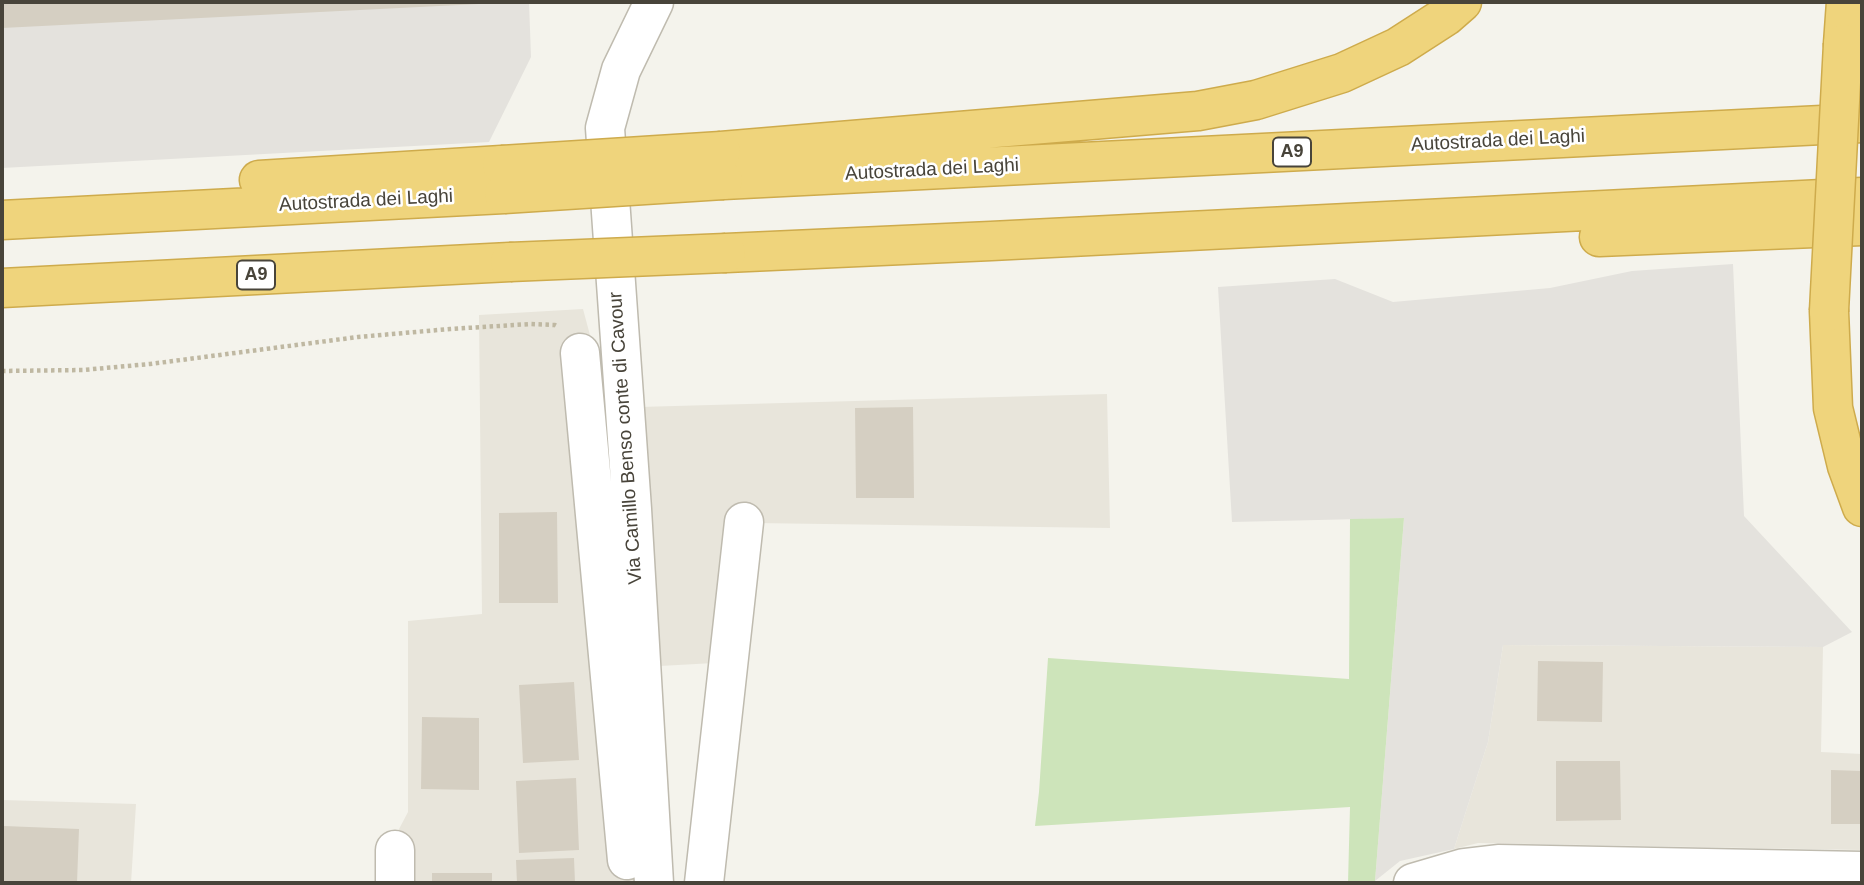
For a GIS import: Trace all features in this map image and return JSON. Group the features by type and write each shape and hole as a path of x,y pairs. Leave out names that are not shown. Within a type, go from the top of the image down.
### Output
{"highway":[{"path":"722,166 1198,111 1256,100 1342,73 1398,47 1446,16 1462,2"},
{"path":"1846,2 1829,311 1833,408 1847,466 1862,507"},
{"name":"Autostrada dei Laghi","path":"2,220 503,179 722,166 1862,123"},
{"path":"2,197 503,179"},
{"name":"A9","path":"2,288 510,262 991,242 1862,197"},
{"path":"991,242 1390,246 1862,226"}],"street":[{"name":"Via Camillo Benso conte di Cavour","path":"654,2 621,69 605,128 654,883"},
{"path":"580,353 630,883"},
{"path":"704,883 744,522"},
{"path":"1413,883 1464,868 1498,864 1862,871"}],"path":[{"path":"2,371 123,367 358,337 531,324 555,325 571,333 580,353"}],"shaded area":[{"path":"2,2 529,2 531,57 489,142 2,168"},
{"path":"1733,264 1744,516 1852,632 1823,647 1503,645 1488,742 1454,849 1400,861 1375,881 1404,518 1232,522 1218,287 1335,279 1393,302 1550,288 1632,271"},
{"path":"583,309 591,339 639,883 379,883 379,867 408,812 408,621 482,614 479,315"},
{"path":"1107,394 1110,528 754,523 732,662 660,666 639,407"},
{"path":"1503,645 1823,647 1821,752 1862,754 1862,850 1478,843 1454,849 1488,742"},
{"path":"2,800 136,804 131,883 2,883"}],"green space":[{"path":"1404,518 1375,881 1348,883 1350,807 1035,826 1048,658 1349,679 1350,519"}],"building":[{"path":"2,2 479,2 479,4 2,28"},
{"path":"913,407 914,498 856,498 855,408"},
{"path":"557,512 558,603 499,603 499,513"},
{"path":"1538,661 1603,662 1602,722 1537,721"},
{"path":"574,682 579,760 523,763 519,685"},
{"path":"422,717 479,718 479,790 421,789"},
{"path":"1556,761 1620,761 1621,820 1556,821"},
{"path":"1831,770 1862,771 1862,824 1831,824"},
{"path":"576,778 579,850 519,853 516,781"},
{"path":"4,826 79,829 77,883 2,883"},
{"path":"574,858 575,883 517,883 516,860"},
{"path":"432,873 492,873 492,883 432,883"}]}
